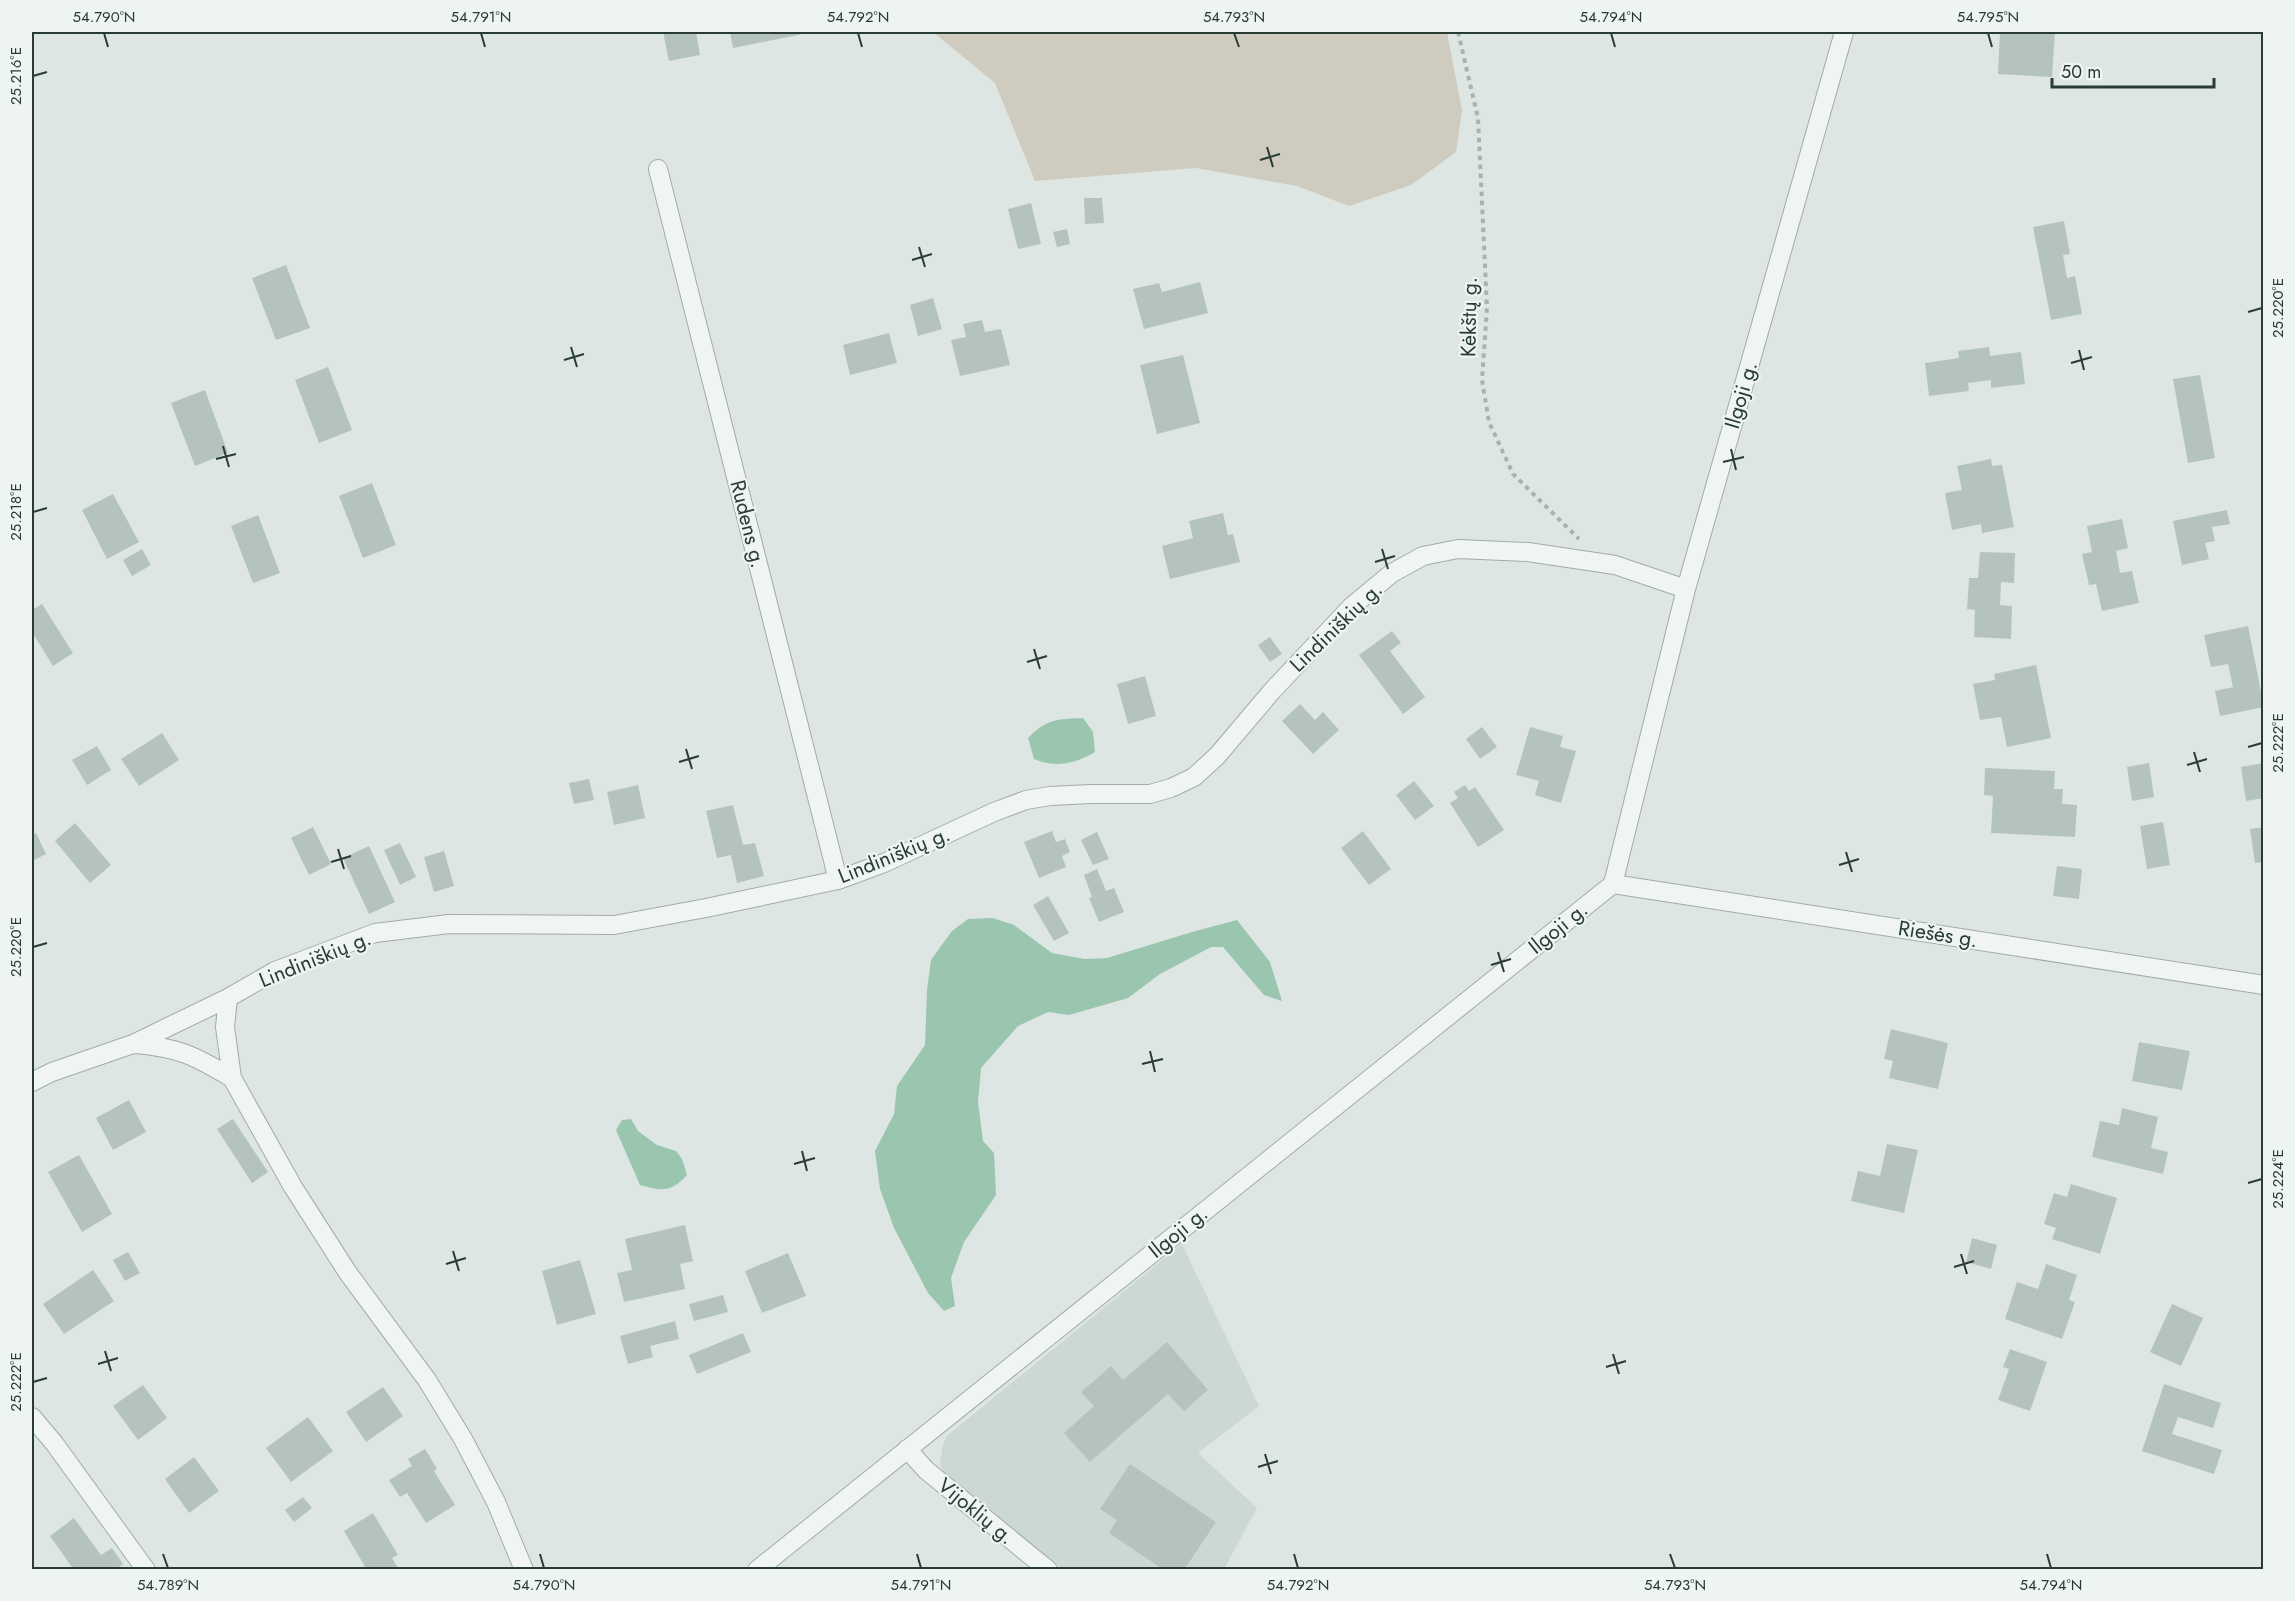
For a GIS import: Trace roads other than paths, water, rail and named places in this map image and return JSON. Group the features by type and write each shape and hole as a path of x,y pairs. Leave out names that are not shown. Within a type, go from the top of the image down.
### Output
{"street":[{"name":"Ilgoji g.","path":"757,1569 1613,884 1686,589 1844,32"},
{"name":"Rudens g.","path":"658,169 838,880"},
{"name":"Lindiniškių g.","path":"32,1082 52,1072 133,1044 228,998 275,971 375,933 449,924 614,925 838,880 884,863 994,812 1026,800 1081,794 1150,794 1171,789 1194,777 1217,756 1272,691 1351,607 1392,573 1424,556 1458,549 1528,552 1615,565 1686,589"},
{"name":"Riešės g.","path":"1613,884 2264,984"},
{"path":"228,998 225,1027 232,1078 293,1187 341,1264 427,1380 463,1439 496,1502 524,1569"},
{"path":"133,1044 167,1047 194,1055 232,1078"},
{"path":"32,1417 54,1443 146,1569"},
{"name":"Vijoklių g.","path":"907,1449 926,1470 1048,1569"}]}
